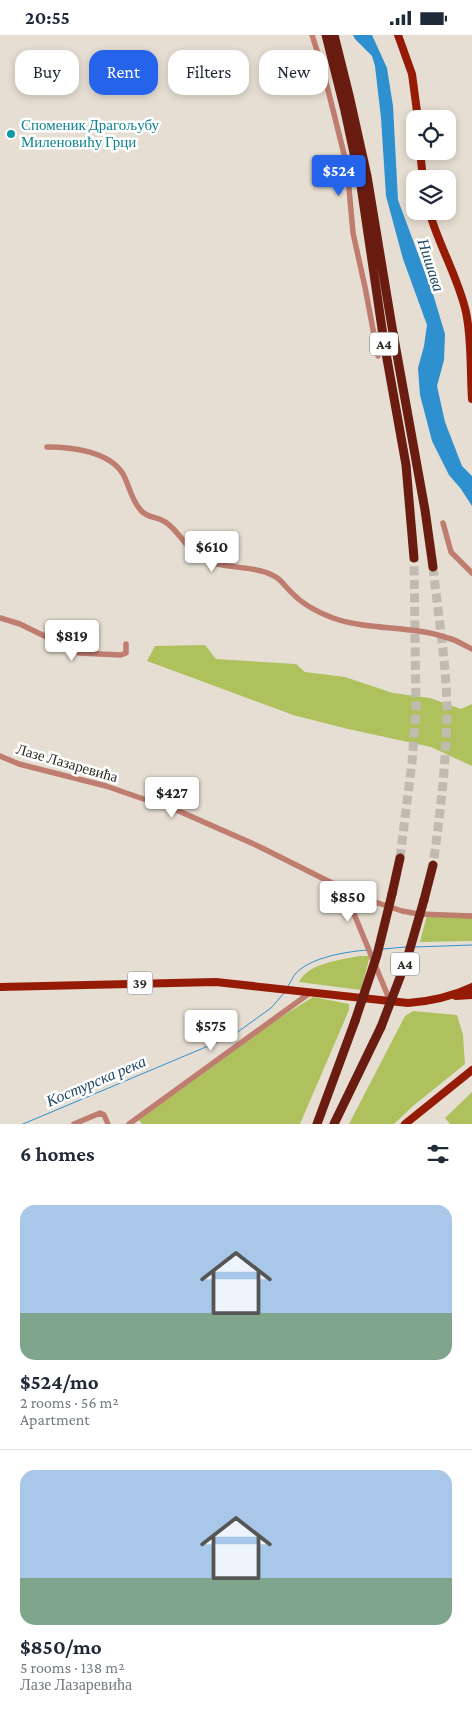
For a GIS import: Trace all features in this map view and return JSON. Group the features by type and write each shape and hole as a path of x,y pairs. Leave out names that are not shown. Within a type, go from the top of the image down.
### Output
{"highway":[{"name":"A4","path":"326,35 361,186 384,342 406,465 414,558"},
{"name":"A4","path":"334,35 350,95 368,185 425,510 433,567"},
{"name":"A4","path":"317,1124 377,955 400,858"},
{"name":"A4","path":"334,1124 381,1027 407,959 433,865"}],"main road":[{"path":"398,35 412,74 417,110"},
{"path":"432,220 468,318 471,341 472,399"},
{"name":"39","path":"0,987 204,981 231,982 416,1003 449,997 472,987"},
{"path":"449,997 472,995"},
{"path":"405,1124 472,1070"}],"street":[{"path":"312,35 322,66 346,166 353,233 378,356"},
{"path":"47,447 80,449 96,454 114,465 123,474 141,511 167,522 192,551 205,560 216,564 250,568 274,575 282,581 290,592 312,609 347,623 429,633 449,638 472,649"},
{"path":"444,523 450,552 472,573"},
{"path":"0,618 20,624 79,653 121,655 126,653 126,644"},
{"name":"Лазе Лазаревића","path":"0,756 19,764 106,786 182,811 282,858 340,887 345,892 402,911 419,914 472,916"},
{"path":"345,892 372,953 390,1001"},
{"path":"129,1124 307,995 308,991"},
{"path":"74,1124 100,1113 104,1115 108,1124"}],"green space":[{"path":"205,645 216,659 296,664 305,672 345,677 393,693 430,698 461,709 472,704 472,766 431,747 293,715 147,661 155,646"},
{"path":"427,915 472,918 472,941 420,942"},
{"path":"359,956 370,956 361,990 299,982 303,976 317,966"},
{"path":"313,997 349,1004 349,1010 300,1124 142,1124 139,1120 278,1019"},
{"path":"413,1011 457,1015 463,1035 465,1064 394,1124 349,1124 405,1016"},
{"path":"472,1092 472,1124 450,1124 445,1118"}],"water":[{"path":"353,35 372,35 387,68 393,106 398,200 433,294 445,334 444,360 437,386 445,422 462,466 472,476 472,506 449,475 432,441 420,395 418,368 427,325 403,259 386,196 381,118 375,66 372,56"}],"waterway":[{"name":"Костурска река","path":"415,947 472,945"},
{"name":"Костурска река","path":"383,949 406,947"},
{"name":"Костурска река","path":"288,986 296,973 311,963 339,954 367,950"},
{"name":"Костурска река","path":"23,1124 232,1036 271,1008 285,992"}],"tunnel":[{"path":"400,858 412,762 416,710 414,558"},
{"path":"433,567 447,696 442,790 433,865"}],"place":[{"name":"Споменик Драгољубу Миленовићу Грци","path":"11,134"}],"water label":[{"name":"Нишава","path":"431,265"}]}
